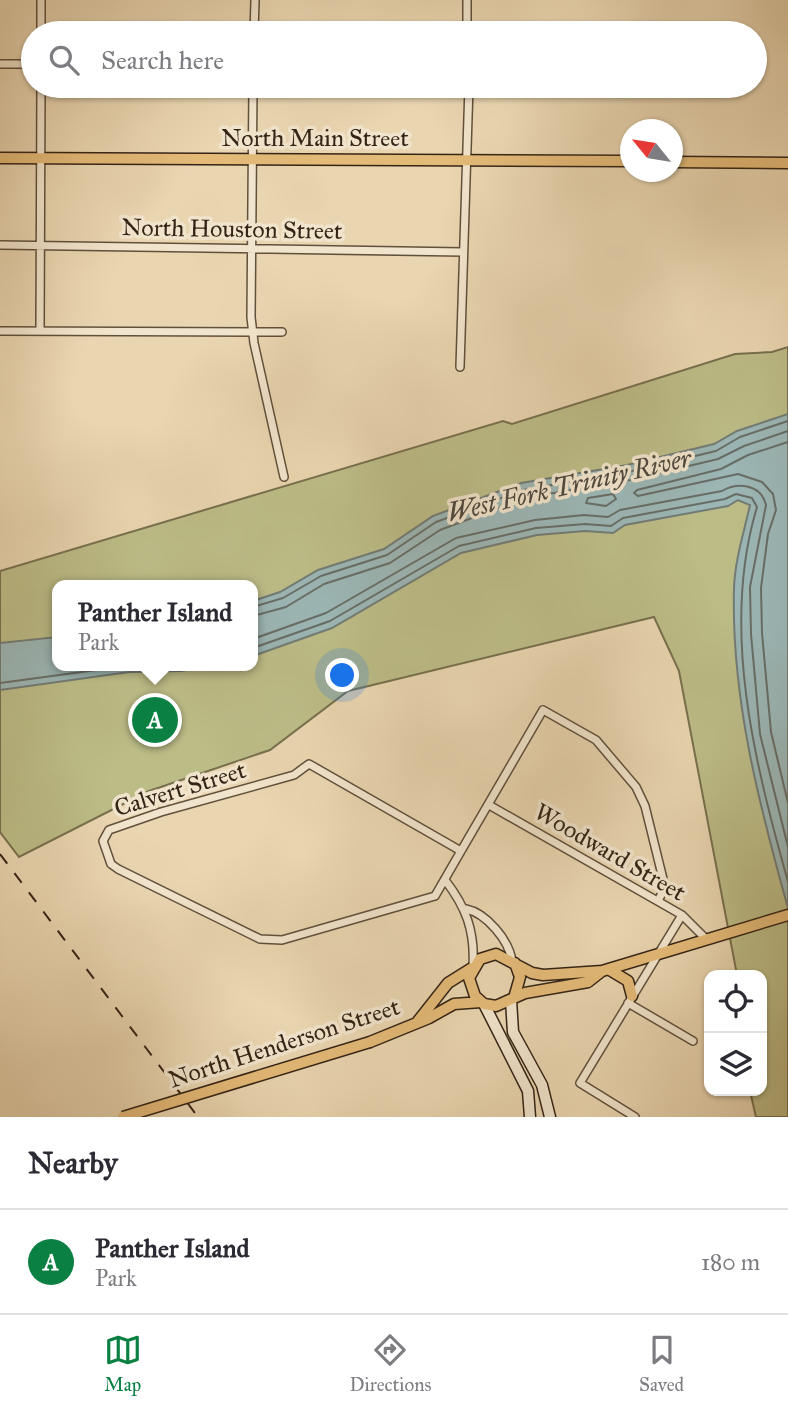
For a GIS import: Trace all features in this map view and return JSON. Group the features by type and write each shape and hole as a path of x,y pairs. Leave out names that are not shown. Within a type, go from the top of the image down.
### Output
{"main road":[{"name":"North Main Street","path":"0,158 620,161"},
{"path":"683,162 788,163"},
{"path":"530,1117 528,1091 470,985 473,967 484,957 496,954 532,973 549,976 605,970 788,915"},
{"path":"514,962 520,986 512,999 513,1032 542,1085 550,1117"},
{"name":"North Henderson Street","path":"418,1021 448,983 473,967"},
{"path":"482,1003 496,1006 512,999 588,982 605,970"},
{"path":"605,970 628,981 630,999"},
{"name":"North Henderson Street","path":"123,1117 370,1042 454,1004 482,1003"}],"street":[{"path":"41,0 41,21"},
{"path":"254,21 255,0"},
{"path":"467,0 467,21"},
{"path":"0,64 21,64"},
{"path":"40,331 41,98"},
{"path":"253,98 253,332 284,477"},
{"path":"460,367 469,98"},
{"name":"North Houston Street","path":"0,245 463,252"},
{"path":"0,331 282,332"},
{"name":"Calvert Street","path":"461,851 309,764 294,775 161,812 109,830 103,837 103,846 114,867 260,939 282,940 432,898 445,880 544,710 596,740 636,787 645,806 665,887 658,901"},
{"name":"Woodward Street","path":"489,805 682,915 706,939"},
{"path":"445,880 466,908 473,938 473,967"},
{"path":"466,908 474,911 499,933 514,962"},
{"path":"635,1117 580,1083 682,915"},
{"path":"630,999 693,1041"}],"green space":[{"path":"788,347 788,1117 756,1117 751,1096 767,1096 767,970 736,970 679,671 654,617 348,691 270,750 149,791 19,857 0,832 0,571 503,421 512,424 735,354 772,352"}],"water":[{"name":"West Fork Trinity River","path":"788,414 788,908 757,790 737,669 734,588 750,505 738,500 728,506 625,525 613,533 585,531 537,535 461,553 332,628 258,654 258,599 280,592 318,570 384,549 433,516 521,483 627,465 714,444 737,431"},
{"path":"52,638 52,671 181,671 129,672 0,690 0,643"}],"railway":[{"path":"0,854 198,1117"}],"place":[{"name":"Panther Island","path":"155,720"}]}
